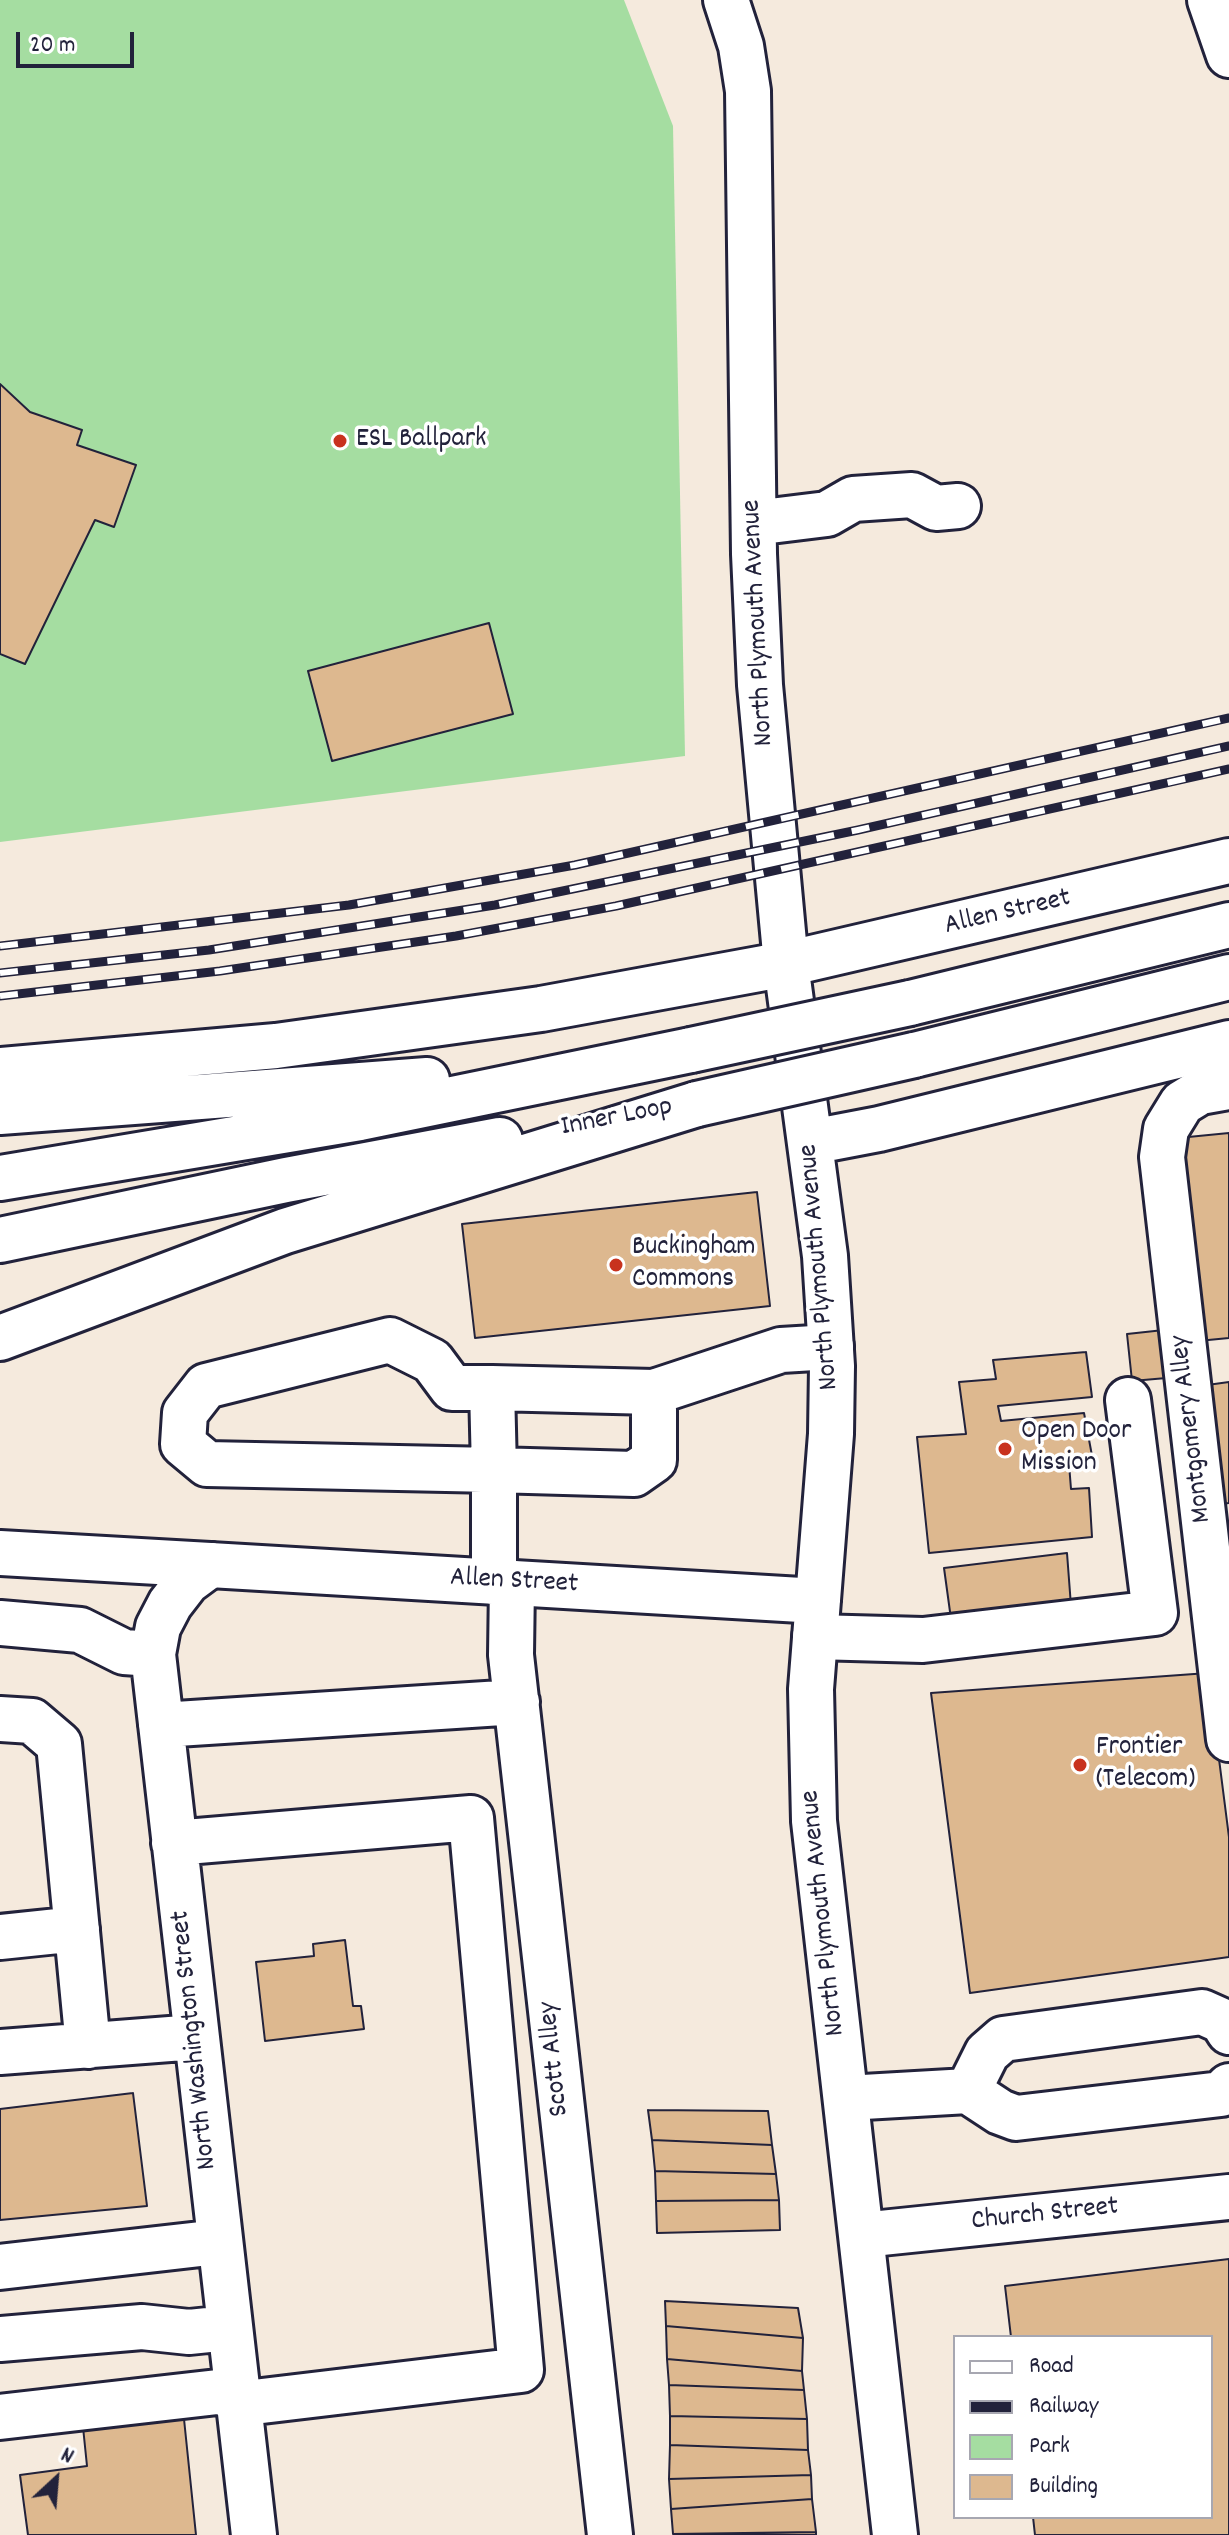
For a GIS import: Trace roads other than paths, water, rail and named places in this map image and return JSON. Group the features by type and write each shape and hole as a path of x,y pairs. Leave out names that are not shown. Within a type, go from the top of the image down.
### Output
{"main road":[{"name":"North Plymouth Avenue","path":"726,0 741,46 748,91 754,523 760,685 786,964 825,1256 831,1347 832,1423 810,1721 814,1821 895,2535"},
{"path":"1210,0 1229,55"},
{"path":"754,523 827,514 853,499 912,495 947,507"},
{"name":"Allen Street","path":"0,1070 276,1046 541,1009 786,964 1229,861"},
{"name":"Inner Loop","path":"0,1178 360,1118 691,1050 910,1003 1229,925"},
{"name":"Inner Loop","path":"0,1240 300,1177 697,1104 914,1055 1229,977"},
{"path":"811,1142 879,1129 1229,1043"},
{"path":"0,1112 444,1078 691,1050"},
{"name":"Montgomery Alley","path":"1229,1087 1190,1096 1169,1120 1162,1157 1219,1558 1229,1739"},
{"path":"0,1338 285,1231 697,1104"},
{"path":"654,1392 654,1460 634,1474 207,1464 183,1444 185,1413 206,1386 390,1340 432,1361 452,1388 654,1392 781,1350 831,1347"},
{"name":"Scott Alley","path":"492,1388 494,1470 503,1583 610,2535"},
{"name":"Allen Street","path":"0,1553 503,1583 816,1619 923,1640 1155,1613 1128,1400"},
{"name":"North Washington Street","path":"210,1565 187,1582 170,1604 158,1627 153,1654 254,2535"},
{"path":"0,1623 80,1630 124,1652 153,1654"},
{"path":"161,1725 517,1702"},
{"path":"0,1719 32,1721 59,1744 88,2046"},
{"path":"0,2417 521,2370 471,1818 174,1843"},
{"path":"0,1937 77,1929"},
{"path":"968,2091 987,2053 1003,2039 1202,2012 1222,2021 1229,2032"},
{"path":"0,2052 196,2037"},
{"path":"846,2098 968,2091 1000,2112 1016,2118 1221,2094 1229,2086"},
{"name":"Church Street","path":"862,2235 1229,2197"},
{"path":"0,2267 218,2242"},
{"path":"0,2339 142,2327 189,2332 228,2328"}],"railway":[{"path":"0,946 349,905 575,865 1229,718"},
{"path":"0,973 209,950 495,905 858,830 1229,746"},
{"path":"0,996 220,971 456,936 616,906 1229,769"}],"place":[{"name":"ESL Ballpark","path":"340,441"},
{"name":"Buckingham Commons","path":"616,1265"},
{"name":"Open Door Mission","path":"1005,1449"},
{"name":"Frontier (Telecom)","path":"1080,1765"}]}
